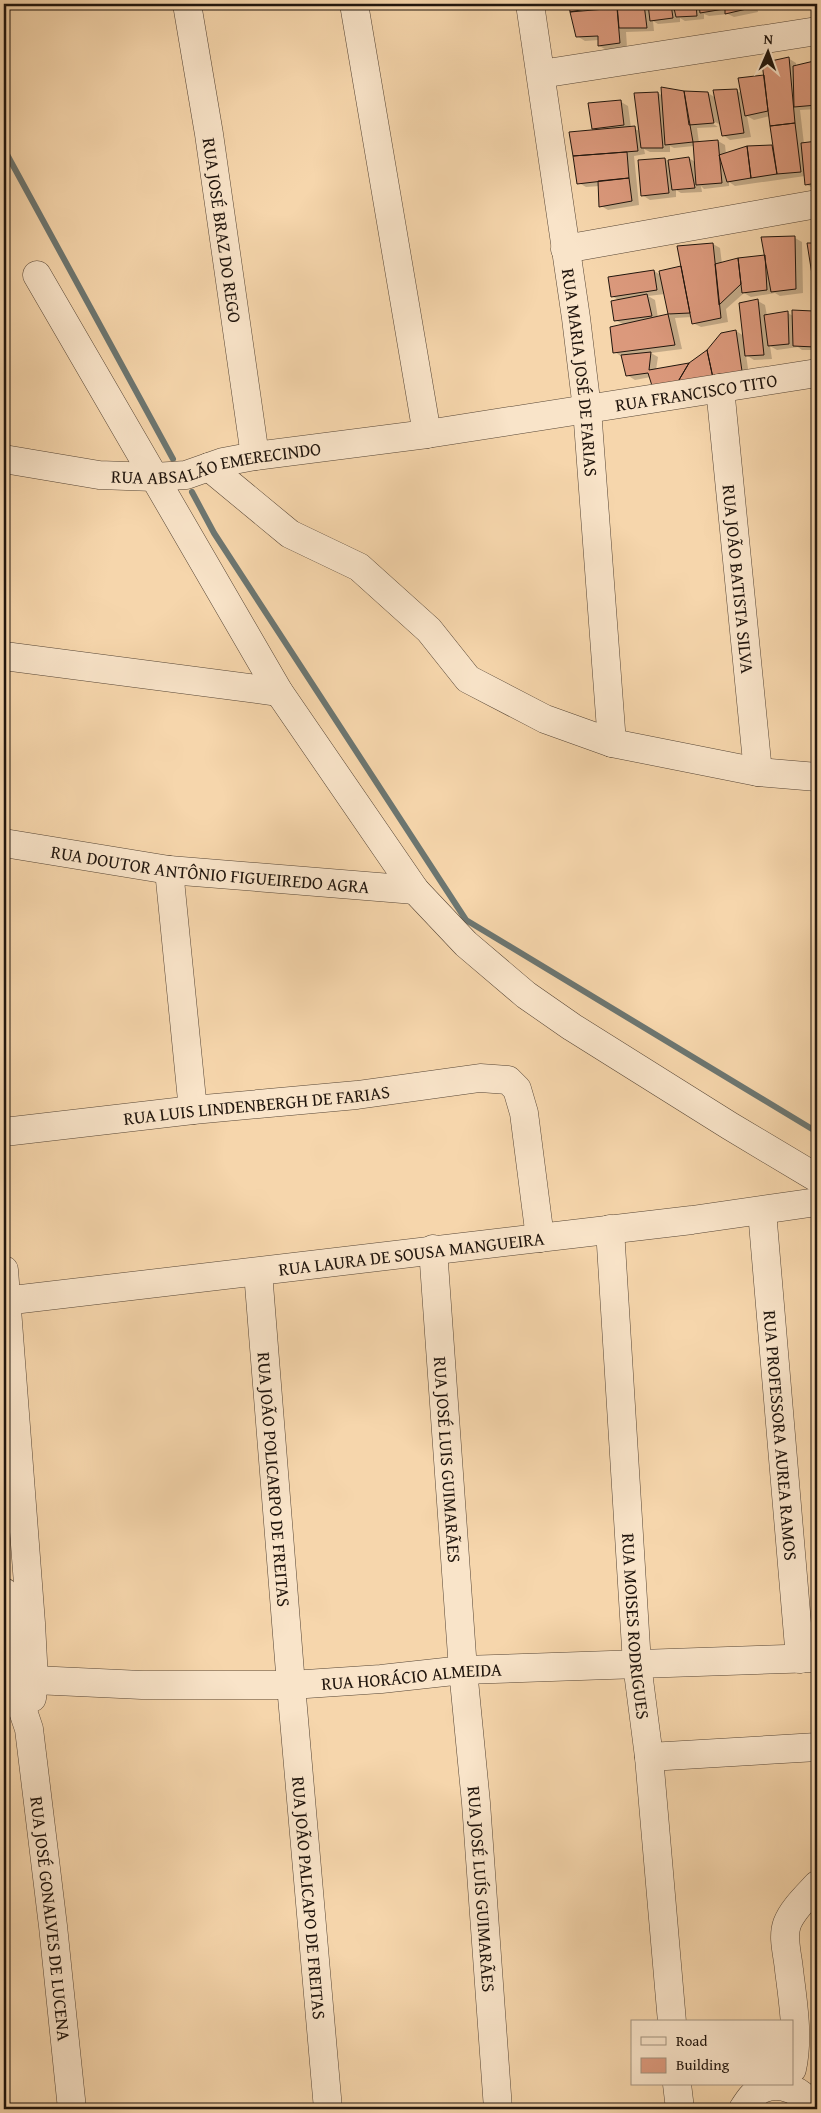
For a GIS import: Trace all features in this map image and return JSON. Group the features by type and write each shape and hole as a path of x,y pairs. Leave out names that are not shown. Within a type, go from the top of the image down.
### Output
{"street":[{"name":"RUA JOSÉ BRAZ DO REGO","path":"187,4 209,134 254,456"},
{"path":"354,4 427,434"},
{"name":"RUA MARIA JOSÉ DE FARIAS","path":"530,4 576,318 587,409 612,743"},
{"path":"541,74 817,31"},
{"path":"565,249 817,204"},
{"path":"36,275 279,692 415,890 466,944 526,995 572,1027 817,1178"},
{"name":"RUA FRANCISCO TITO","path":"427,434 817,373"},
{"name":"RUA JOÃO BATISTA SILVA","path":"720,388 758,772"},
{"name":"RUA ABSALÃO EMERECINDO","path":"4,459 99,475 154,477 186,475 223,462 254,456 427,434"},
{"path":"209,467 290,534 359,566 429,630 468,679 545,719 612,743 758,772 817,777"},
{"path":"4,656 279,692"},
{"name":"RUA DOUTOR ANTÔNIO FIGUEIREDO AGRA","path":"4,843 169,870 415,890"},
{"path":"169,870 193,1110"},
{"name":"RUA LUIS LINDENBERGH DE FARIAS","path":"4,1132 193,1110 357,1095 480,1078 508,1080 517,1089 524,1113 540,1238"},
{"name":"RUA LAURA DE SOUSA MANGUEIRA","path":"5,1300 540,1238 762,1211 817,1202"},
{"name":"RUA PROFESSORA AUREA RAMOS","path":"762,1211 808,1658"},
{"name":"RUA MOISES RODRIGUES","path":"610,1229 636,1664 649,1757 672,2020"},
{"name":"RUA JOSÉ LUIS GUIMARÃES","path":"433,1249 463,1670"},
{"path":"4,1270 17,1681"},
{"name":"RUA JOÃO POLICARPO DE FREITAS","path":"258,1272 291,1685"},
{"path":"4,1592 17,1681"},
{"name":"RUA HORÁCIO ALMEIDA","path":"17,1681 142,1685 291,1685 381,1679 463,1670 720,1663 808,1658"},
{"name":"RUA JOSÉ LUÍS GUIMARÃES","path":"463,1670 476,1803 498,2109"},
{"name":"RUA JOSÉ GONALVES DE LUCENA","path":"17,1681 29,1729 53,1926 72,2109"},
{"name":"RUA JOÃO PALICAPO DE FREITAS","path":"291,1685 328,2109"},
{"path":"649,1757 817,1747"},
{"path":"793,2020 786,1942 787,1924 817,1885"},
{"path":"794,2036 794,2060"},
{"path":"794,2085 811,2109"},
{"path":"678,2086 680,2109"},
{"path":"743,2109 750,2098 761,2090 774,2086"}],"building":[{"path":"569,4 606,4 606,5 570,12"},
{"path":"617,4 644,4 647,28 619,28"},
{"path":"648,4 671,4 673,18 650,21"},
{"path":"673,4 696,4 697,16 676,17"},
{"path":"699,4 724,4 724,9 700,13"},
{"path":"725,4 750,4 751,8 725,14"},
{"path":"617,8 620,43 598,46 598,36 576,37 570,12"},
{"path":"789,57 795,123 770,126 762,63"},
{"path":"814,61 817,105 794,107 793,66"},
{"path":"764,75 768,111 745,116 738,78"},
{"path":"661,87 684,91 693,142 665,145"},
{"path":"737,89 744,133 722,136 713,90"},
{"path":"684,91 708,92 714,123 689,125"},
{"path":"658,92 663,148 641,148 634,93"},
{"path":"621,100 624,125 592,129 588,103"},
{"path":"795,123 801,172 777,174 770,126"},
{"path":"635,126 638,151 573,156 569,132"},
{"path":"718,140 722,183 696,185 693,142"},
{"path":"817,141 817,183 805,185 801,143"},
{"path":"772,145 777,174 751,178 747,146"},
{"path":"747,146 751,178 727,182 719,155"},
{"path":"627,152 629,178 577,184 573,156"},
{"path":"689,157 695,188 672,190 668,160"},
{"path":"665,158 669,193 641,196 638,160"},
{"path":"629,178 632,201 599,207 598,181"},
{"path":"795,236 796,289 771,292 761,237"},
{"path":"713,243 721,318 692,324 677,246"},
{"path":"807,243 817,243 817,286 814,287"},
{"path":"765,255 767,290 742,293 738,258"},
{"path":"738,258 741,284 719,305 715,264"},
{"path":"681,266 690,313 668,314 659,271"},
{"path":"654,270 657,290 611,297 608,277"},
{"path":"647,294 652,316 614,321 611,301"},
{"path":"758,299 764,355 745,356 739,303"},
{"path":"792,310 813,311 815,347 793,346"},
{"path":"788,311 789,344 768,346 764,315"},
{"path":"668,314 675,345 613,353 610,327"},
{"path":"736,330 742,371 713,378 707,350 721,333"},
{"path":"707,350 713,378 676,385 689,363"},
{"path":"651,352 649,370 689,363 676,385 653,389 648,373 626,376 621,355"}],"waterway":[{"path":"4,149 173,459"},
{"path":"192,492 214,533 466,920 817,1132"}]}
